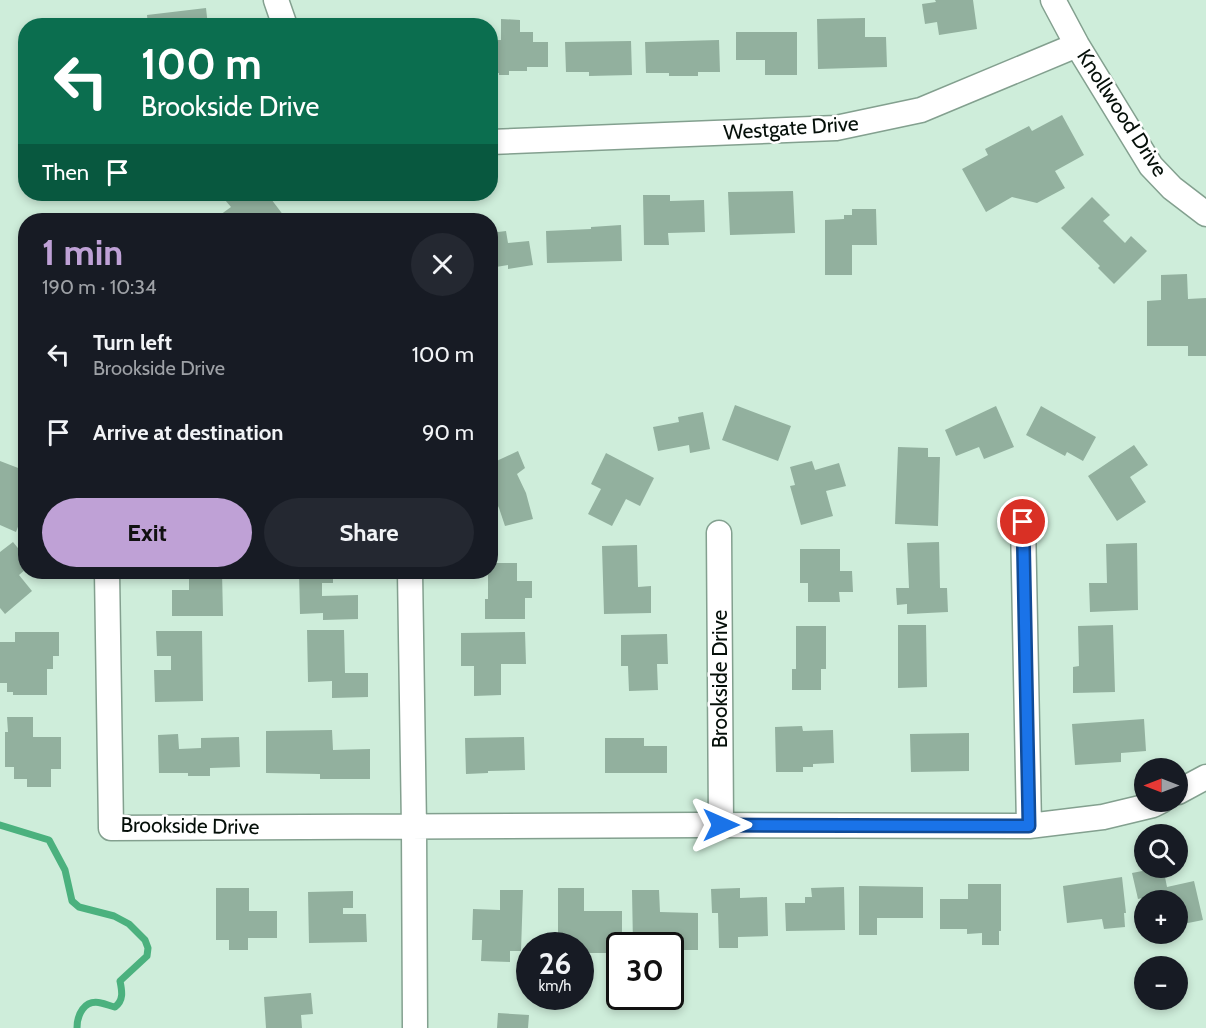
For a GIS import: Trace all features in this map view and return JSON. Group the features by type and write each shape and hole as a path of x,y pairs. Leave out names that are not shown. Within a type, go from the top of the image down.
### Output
{"street":[{"path":"276,0 282,18"},
{"name":"Knollwood Drive","path":"1053,0 1077,45 1151,166 1172,188 1206,214"},
{"name":"Westgate Drive","path":"498,142 847,126 921,110 1077,45"},
{"path":"1023,522 1029,826"},
{"name":"Brookside Drive","path":"719,533 721,825"},
{"name":"Brookside Drive","path":"107,579 111,828 1029,826 1103,817 1134,810"},
{"path":"411,579 415,1028"},
{"path":"1188,787 1206,777"}],"building":[{"path":"935,0 973,0 977,29 939,35 937,22 925,24 922,4 936,2"},
{"path":"206,8 207,18 147,18 147,15"},
{"path":"865,18 865,37 886,37 887,67 818,69 817,19"},
{"path":"501,19 520,20 520,32 533,32 533,42 548,42 548,67 527,67 527,71 509,71 509,75 499,75 498,40 501,40"},
{"path":"736,32 797,32 797,75 765,75 765,60 736,60"},
{"path":"719,40 720,72 698,72 698,76 646,73 645,42"},
{"path":"631,41 632,75 589,76 589,72 566,72 565,42"},
{"path":"1062,115 1084,155 1055,171 1065,188 1037,203 1012,197 986,212 962,169 988,155 985,149 1029,126 1032,131"},
{"path":"793,191 795,233 730,235 728,192"},
{"path":"643,195 670,195 670,201 704,200 705,232 668,233 669,245 644,245"},
{"path":"1092,197 1110,215 1103,221 1125,243 1131,236 1147,251 1114,284 1098,268 1100,266 1061,228"},
{"path":"226,201 273,201 282,213 223,213 231,207"},
{"path":"852,209 876,209 877,245 852,245 852,275 825,275 825,220 844,219 844,215 852,215"},
{"path":"621,225 622,261 547,263 546,231"},
{"path":"506,231 508,243 529,241 533,265 508,269 508,265 498,267 498,232"},
{"path":"1187,274 1188,299 1206,298 1206,356 1188,356 1188,346 1147,346 1147,301 1161,300 1161,275"},
{"path":"735,405 791,426 778,461 722,440"},
{"path":"996,406 1014,447 984,459 979,447 956,456 945,430"},
{"path":"1041,406 1096,437 1083,461 1067,452 1065,456 1026,435"},
{"path":"703,412 710,449 690,453 689,445 658,451 653,427 679,422 678,417"},
{"path":"1134,445 1148,465 1130,477 1146,502 1117,521 1088,476"},
{"path":"898,447 928,448 928,457 940,457 938,526 895,524"},
{"path":"518,451 525,468 517,474 526,493 533,519 505,526 498,506 498,460"},
{"path":"606,453 654,478 640,506 626,499 612,526 588,514 601,489 591,484"},
{"path":"0,461 18,468 18,527 16,532 0,525"},
{"path":"812,461 815,470 839,463 846,486 826,491 833,516 801,525 790,486 795,485 790,467"},
{"path":"13,542 18,548 18,579 22,579 32,591 5,614 0,608 0,552"},
{"path":"939,542 940,588 947,588 948,612 907,614 907,604 897,605 896,588 909,588 907,543"},
{"path":"1137,543 1138,610 1090,612 1089,583 1107,583 1106,544"},
{"path":"637,545 638,587 651,586 651,613 604,614 602,546"},
{"path":"800,549 840,549 840,571 852,571 853,592 839,592 840,602 808,602 808,583 800,583"},
{"path":"498,563 517,563 517,581 532,581 532,598 525,598 525,619 485,619 485,599 488,599 488,579 498,579"},
{"path":"189,579 222,579 223,616 172,616 172,590 189,590"},
{"path":"299,579 333,579 333,583 322,583 322,596 358,595 358,619 323,620 323,613 300,614"},
{"path":"898,625 926,625 927,687 898,688"},
{"path":"1113,625 1115,692 1073,693 1073,667 1079,666 1078,626"},
{"path":"796,626 826,626 826,669 821,669 821,690 792,690 792,669 796,669"},
{"path":"307,630 344,630 345,673 368,673 368,697 332,698 332,681 308,682"},
{"path":"156,631 202,631 203,701 155,702 154,670 171,670 171,656 157,656"},
{"path":"15,632 59,632 59,656 53,656 53,669 47,669 47,695 13,695 13,692 7,692 7,683 0,683 0,642 15,642"},
{"path":"525,632 526,664 501,664 501,695 474,696 474,666 461,666 461,633"},
{"path":"667,634 668,664 657,664 658,690 629,691 628,666 621,666 621,635"},
{"path":"7,717 33,717 33,737 61,737 61,769 51,769 51,787 27,787 27,779 14,779 14,767 5,767"},
{"path":"1144,719 1146,751 1121,753 1121,762 1075,765 1072,724"},
{"path":"802,726 803,731 833,730 834,763 813,764 813,767 803,767 803,772 776,772 775,727"},
{"path":"332,730 333,750 370,749 370,779 320,779 320,774 266,773 266,731"},
{"path":"969,733 969,771 911,772 910,734"},
{"path":"178,734 179,749 201,748 201,738 239,737 240,767 210,768 210,776 159,773 158,735"},
{"path":"524,737 525,770 466,774 465,738"},
{"path":"605,738 644,738 644,746 667,746 667,773 605,773"},
{"path":"1132,873 1134,873 1134,878 1165,878 1167,887 1194,881 1203,920 1188,923 1188,890 1136,890"},
{"path":"1122,877 1126,913 1124,913 1125,927 1104,929 1102,919 1067,923 1063,886"},
{"path":"968,884 1001,884 999,945 982,945 982,933 967,934 967,929 940,929 940,899 968,899"},
{"path":"859,886 923,887 923,918 877,918 877,935 859,935"},
{"path":"844,887 845,930 786,931 785,903 805,903 805,897 812,897 811,888"},
{"path":"216,888 249,888 249,911 277,911 277,938 248,938 248,950 229,950 229,940 216,940"},
{"path":"558,888 584,888 584,911 622,911 622,932 606,932 606,953 594,953 594,932 558,932"},
{"path":"740,888 740,898 767,897 768,936 738,937 738,948 719,948 718,913 712,913 711,889"},
{"path":"500,890 523,890 522,932 516,932 516,951 510,951 510,962 481,961 482,940 472,940 473,909 500,910"},
{"path":"632,890 659,890 660,912 698,913 698,950 684,950 684,932 633,932"},
{"path":"353,891 353,908 343,908 343,914 366,914 367,942 309,943 308,892"},
{"path":"311,993 313,1014 301,1015 302,1028 266,1028 264,997"},
{"path":"498,1013 529,1015 528,1028 497,1028"}],"waterway":[{"path":"0,825 49,840 65,870 72,901 79,907 114,916 129,924 145,940 148,948 147,956 120,981 122,995 118,1004 115,1007 103,1003 90,1003 80,1013 77,1028"}],"route":[{"path":"721,825 1029,826 1023,522"}]}
